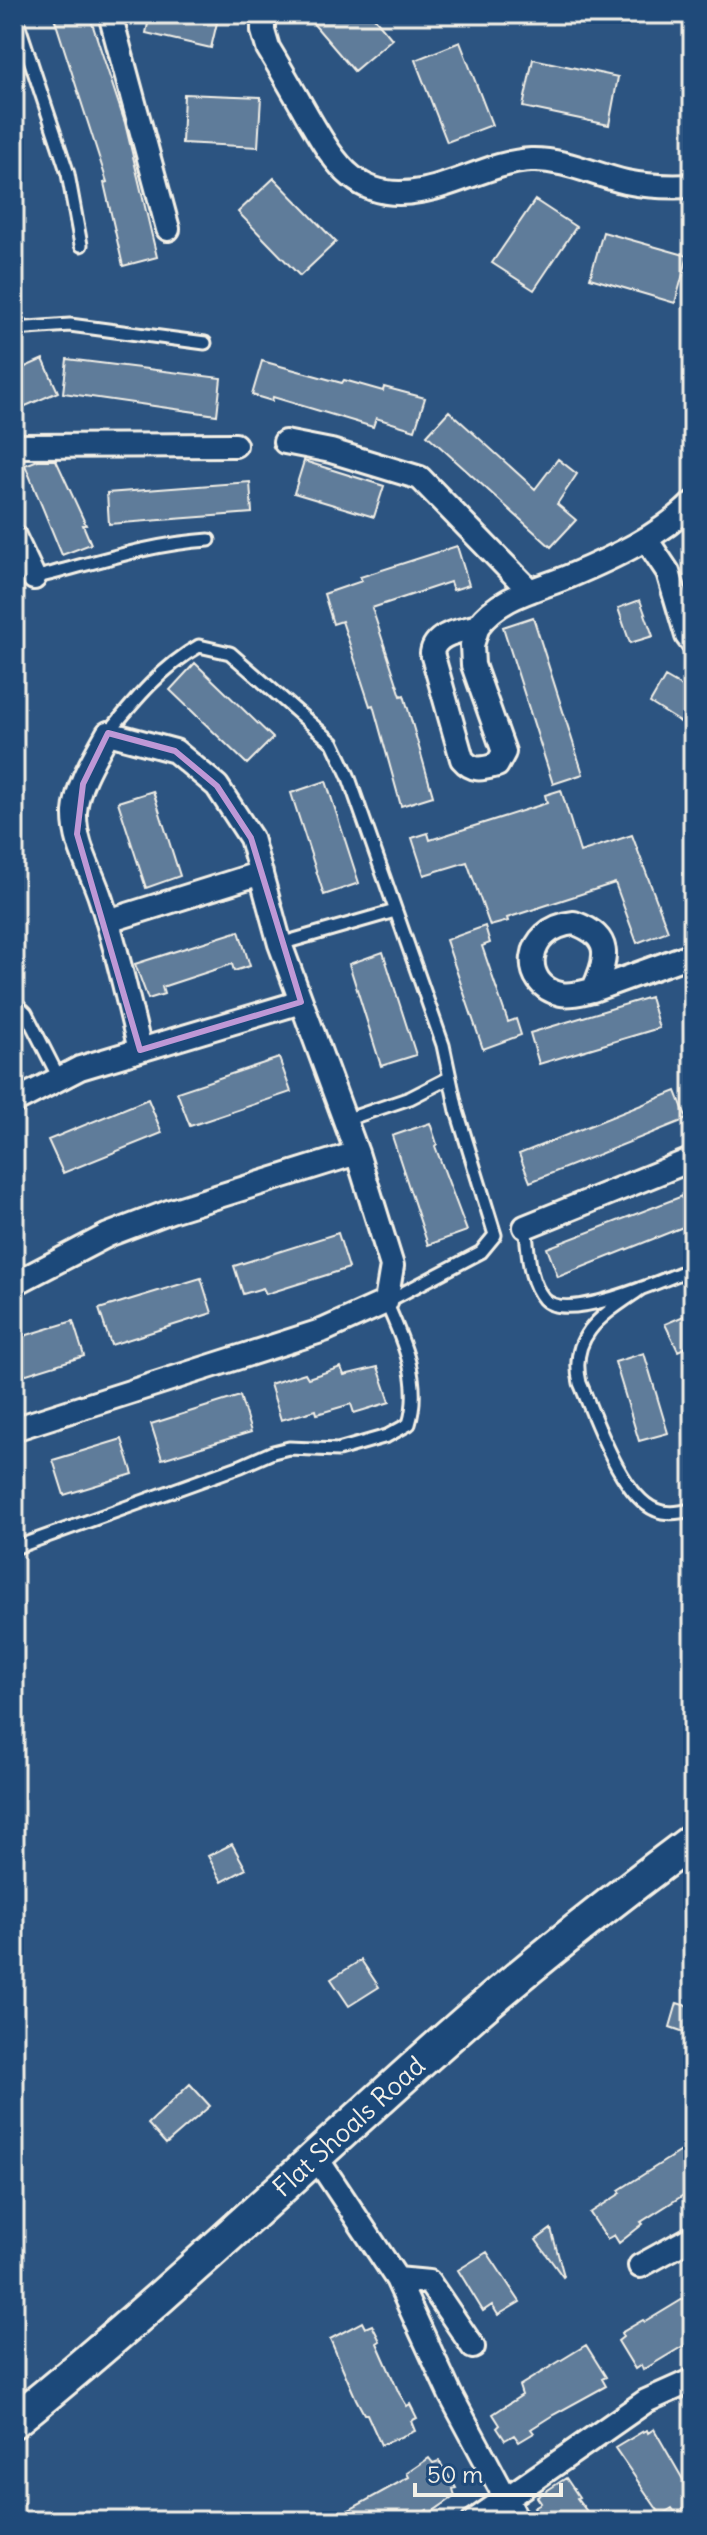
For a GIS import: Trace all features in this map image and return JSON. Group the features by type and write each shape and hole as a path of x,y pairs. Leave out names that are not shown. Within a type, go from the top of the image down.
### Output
{"street":[{"path":"110,14 168,229"},
{"path":"263,14 263,31 268,48 334,162 357,182 391,193 420,191 531,160 561,163 627,182 661,188 693,186"},
{"path":"285,442 331,451 420,478 530,591"},
{"path":"14,446 235,445"},
{"path":"478,626 439,638 432,653 462,759 468,767 478,770 497,765 504,752 473,665 472,645 478,626 488,613 503,601 573,575 646,539 673,523 693,503"},
{"path":"14,536 34,578"},
{"path":"646,539 668,572 687,636 693,644"},
{"path":"14,1429 324,1330 386,1302 392,1266 357,1153 280,944 251,838 217,786 175,751 108,733 89,768 75,811 77,834 85,866 108,921 140,1050"},
{"path":"108,921 261,873"},
{"path":"593,990 693,954"},
{"path":"14,1102 80,1068 301,1002"},
{"path":"14,1284 108,1235 171,1211 357,1153"},
{"path":"525,1227 693,1159"},
{"name":"Flat Shoals Road","path":"14,2421 542,1957 693,1840"},
{"path":"316,2157 397,2279 450,2394 518,2521"},
{"path":"640,2266 693,2237"},
{"path":"397,2279 429,2282 473,2347"},
{"path":"474,2521 646,2401 690,2387"}],"lane":[{"path":"15,14 68,174 81,245"},
{"path":"14,329 70,325 205,343"},
{"path":"34,578 135,550 209,540"},
{"path":"14,1548 273,1452 289,1448 338,1450 387,1436 409,1424 413,1409 406,1347 386,1302 481,1252 495,1235 457,1111 443,1045 348,775 333,743 230,653 199,646 183,655 141,692 108,733"},
{"path":"280,944 395,911"},
{"path":"14,1001 26,1013 59,1078"},
{"path":"345,1120 410,1098 449,1078"},
{"path":"525,1227 528,1260 538,1289 545,1300 553,1305 566,1308 581,1305 642,1288 693,1268"},
{"path":"642,1288 592,1326 577,1352 576,1368 628,1486 647,1506 657,1511 693,1510"}],"highlighted area":[{"path":"108,733 175,751 217,786 251,838 301,1002 140,1050 77,834 83,784"}],"building":[{"path":"53,14 89,14 125,123 157,257 123,266 104,183 107,182"},
{"path":"150,14 219,14 211,48 146,33"},
{"path":"305,14 371,14 392,39 354,71"},
{"path":"460,42 492,125 447,142 415,60"},
{"path":"533,59 618,77 609,125 523,107"},
{"path":"184,94 261,97 258,147 182,143"},
{"path":"274,178 336,242 300,276 238,212"},
{"path":"535,200 576,227 534,290 492,263"},
{"path":"603,232 688,256 675,303 590,278"},
{"path":"43,359 58,392 14,411 14,372"},
{"path":"67,359 221,378 217,415 63,393"},
{"path":"262,361 342,383 344,380 383,391 384,387 425,398 415,430 376,418 373,427 273,397 272,401 252,395"},
{"path":"449,411 535,489 558,459 577,474 557,504 576,520 551,547 427,435"},
{"path":"38,460 56,460 86,525 83,525 91,544 62,555 25,465"},
{"path":"304,461 384,486 374,517 294,493"},
{"path":"250,482 252,513 109,524 107,493"},
{"path":"457,546 469,585 453,590 450,582 372,608 401,696 404,695 433,796 401,806 373,705 370,706 342,621 333,624 324,594 362,581 360,577"},
{"path":"640,600 653,636 630,643 618,608"},
{"path":"533,617 583,774 553,784 503,627"},
{"path":"195,663 273,738 247,764 170,690"},
{"path":"665,677 693,693 693,730 650,703"},
{"path":"326,781 359,883 324,895 291,793"},
{"path":"561,790 580,852 632,835 668,931 637,943 615,883 490,926 467,862 424,875 412,838 428,833 430,840 547,803 545,795"},
{"path":"153,791 180,876 146,888 118,802"},
{"path":"485,926 490,943 482,946 508,1022 516,1019 521,1035 483,1049 446,940"},
{"path":"239,931 250,966 234,971 232,964 162,987 164,994 148,999 135,964"},
{"path":"383,952 416,1055 381,1066 349,964"},
{"path":"650,997 659,1028 539,1064 530,1033"},
{"path":"279,1058 291,1092 190,1126 177,1092"},
{"path":"676,1091 687,1119 530,1182 519,1154"},
{"path":"148,1099 162,1133 63,1173 48,1140"},
{"path":"430,1123 435,1146 467,1231 428,1245 392,1136"},
{"path":"693,1192 693,1223 558,1277 547,1248"},
{"path":"338,1233 349,1268 266,1294 263,1288 243,1294 234,1266"},
{"path":"201,1278 212,1313 111,1345 99,1309"},
{"path":"693,1312 693,1344 678,1351 665,1324"},
{"path":"73,1321 84,1356 14,1378 14,1339"},
{"path":"644,1353 668,1433 639,1441 615,1362"},
{"path":"341,1367 344,1375 378,1367 390,1402 354,1413 351,1404 281,1420 270,1384 305,1373 308,1378"},
{"path":"240,1396 251,1432 162,1459 151,1424"},
{"path":"122,1439 133,1474 64,1495 53,1460"},
{"path":"232,1844 246,1869 222,1882 208,1856"},
{"path":"361,1960 379,1987 349,2006 331,1979"},
{"path":"677,2003 693,2008 693,2035 670,2027"},
{"path":"190,2084 210,2106 166,2144 148,2124"},
{"path":"693,2143 693,2189 641,2222 643,2224 619,2243 614,2235 607,2239 590,2213 621,2193 619,2190"},
{"path":"551,2229 564,2276 563,2277 536,2240"},
{"path":"487,2252 520,2302 498,2315 492,2305 483,2311 458,2270"},
{"path":"693,2293 693,2340 643,2370 641,2365 635,2369 618,2341 623,2337 621,2333"},
{"path":"362,2322 365,2328 372,2325 399,2393 407,2406 410,2404 417,2418 411,2421 415,2431 381,2445 367,2414 364,2414 356,2399 330,2339"},
{"path":"586,2345 606,2377 602,2379 606,2386 531,2429 534,2433 519,2442 514,2435 505,2440 493,2414 522,2395 519,2386"},
{"path":"654,2429 693,2497 693,2513 681,2521 672,2508 661,2515 615,2448 642,2432 647,2430 648,2433"},
{"path":"429,2458 433,2463 439,2461 456,2488 453,2489 455,2496 429,2514 427,2510 411,2521 356,2521 349,2510 409,2477 407,2473"},
{"path":"566,2478 594,2521 543,2521 534,2507 541,2503 537,2497"}]}
